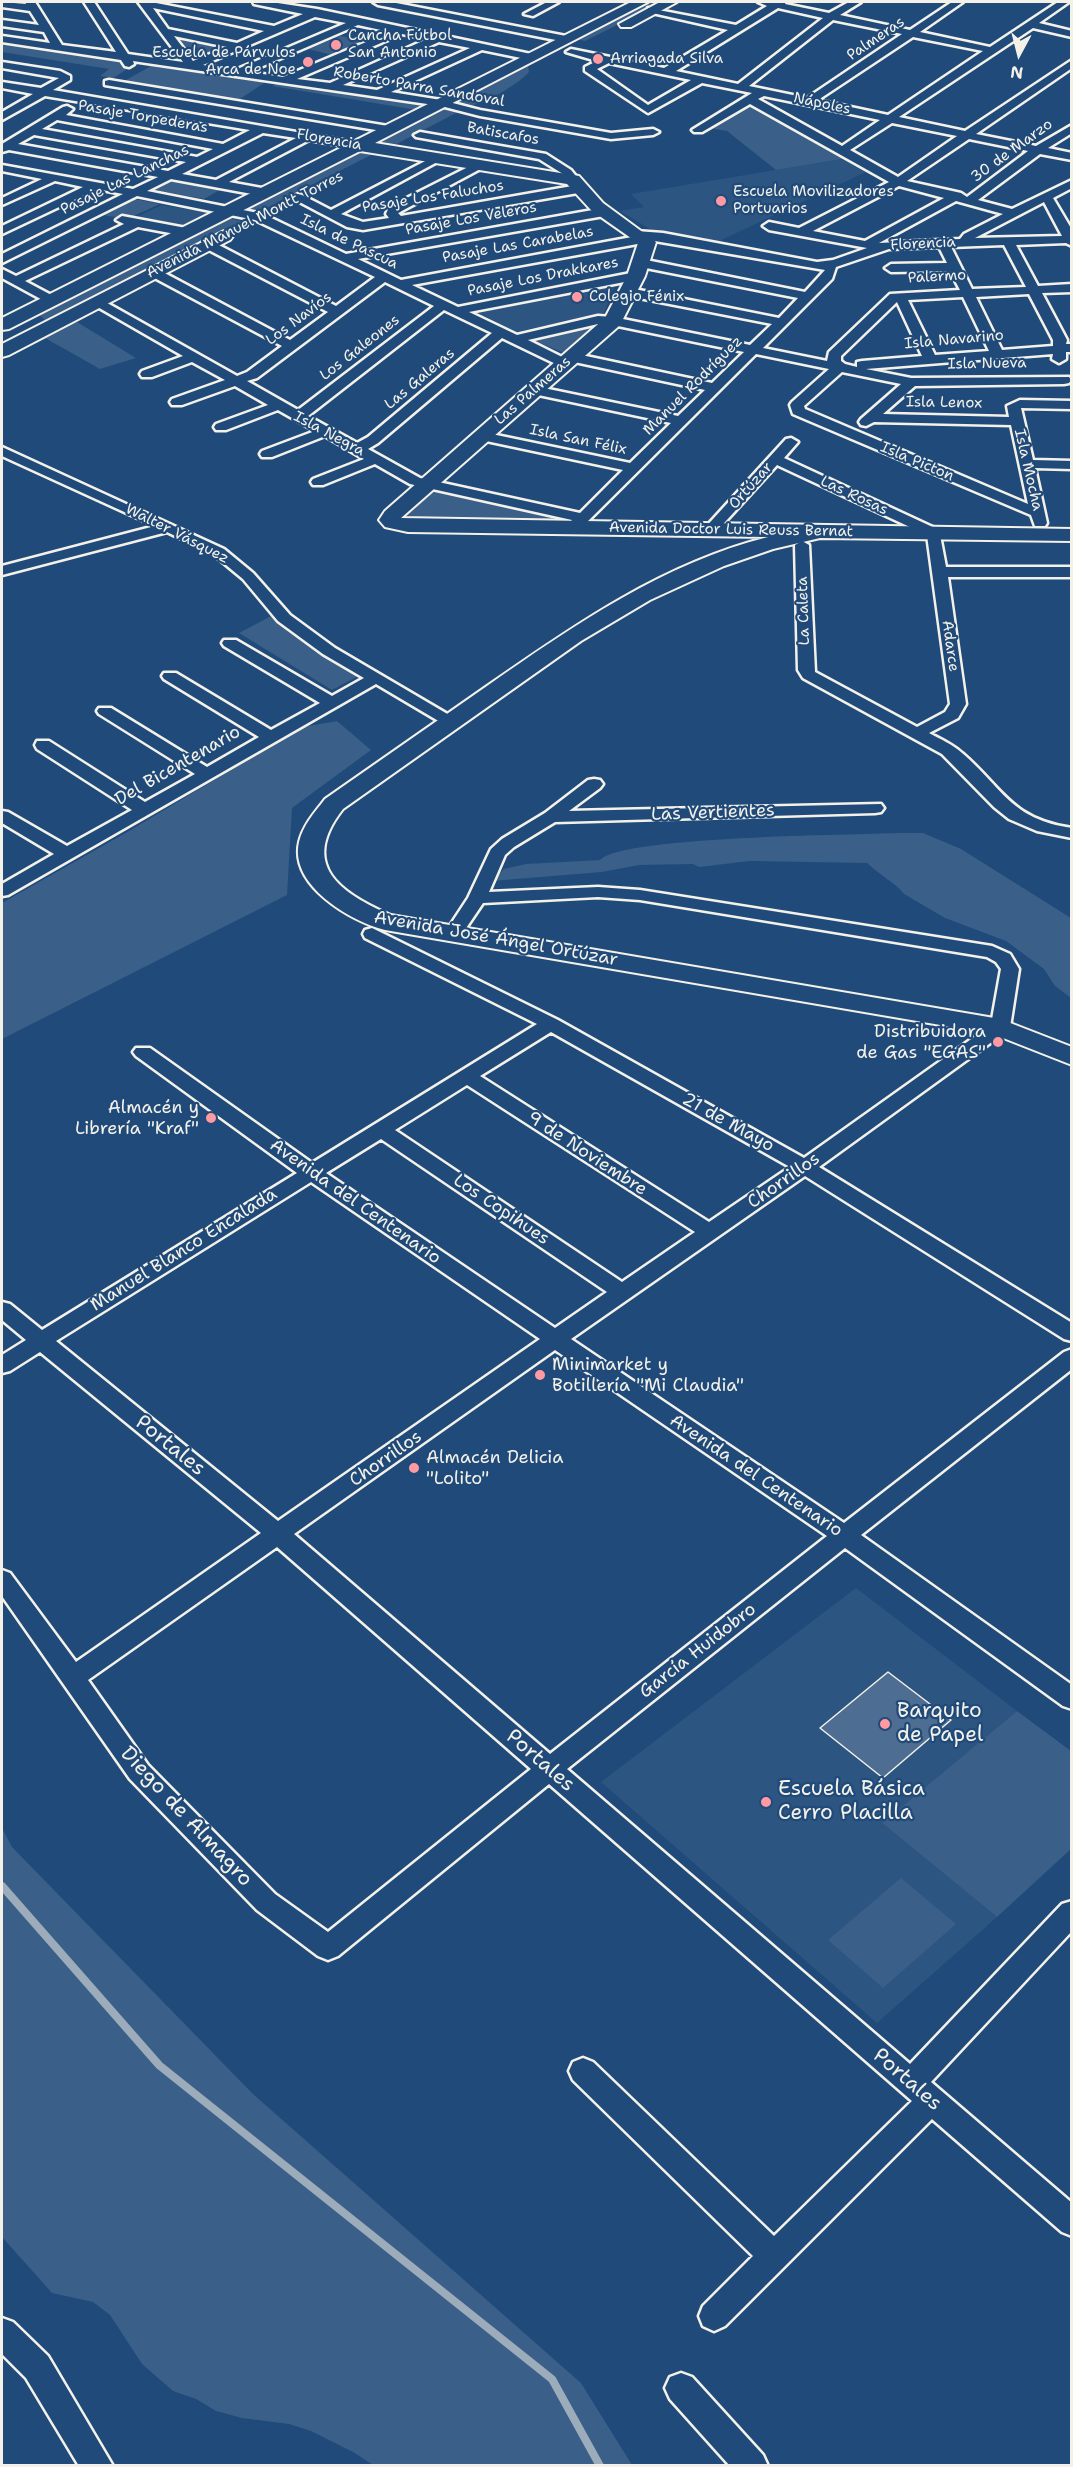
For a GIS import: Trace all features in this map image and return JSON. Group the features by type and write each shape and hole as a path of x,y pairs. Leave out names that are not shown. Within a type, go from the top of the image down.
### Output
{"street":[{"path":"89,2 132,70"},
{"path":"143,2 191,66 316,13 327,2"},
{"path":"143,2 276,30"},
{"path":"258,2 531,57 537,68 533,75"},
{"name":"Nápoles","path":"378,2 568,46 608,60 1071,158"},
{"path":"529,14 554,2"},
{"name":"Avenida Manuel Montt Torres","path":"2,325 531,57 568,46 646,6 670,2"},
{"path":"763,2 779,3 991,50"},
{"path":"741,87 831,16 856,2"},
{"name":"Palmeras","path":"810,101 958,2"},
{"path":"843,150 1064,2"},
{"path":"666,72 779,3"},
{"path":"2,4 31,5 59,48"},
{"path":"646,6 736,28"},
{"name":"Avenida Manuel Montt Torres","path":"587,44 646,6"},
{"path":"237,73 357,22"},
{"path":"2,23 45,29"},
{"path":"1030,24 1071,34"},
{"path":"164,31 238,46"},
{"path":"303,95 264,87 400,31"},
{"path":"331,87 439,38"},
{"name":"Roberto Parra Sandoval","path":"2,39 441,103 614,137 653,132"},
{"name":"Nápoles","path":"568,46 587,44"},
{"path":"378,94 480,47"},
{"path":"5,148 148,60"},
{"path":"608,60 589,69 648,110 701,79"},
{"path":"801,232 898,182 964,134 1071,63"},
{"path":"2,64 60,74 66,78 2,117"},
{"path":"110,83 388,129"},
{"name":"Florencia","path":"3,86 480,165 576,184"},
{"path":"698,130 763,91"},
{"path":"750,99 898,182 957,196 1012,213"},
{"path":"369,161 490,100"},
{"path":"395,110 418,114"},
{"name":"Pasaje Torpederas","path":"55,116 226,147"},
{"name":"30 de Marzo","path":"971,200 1037,150 1071,128"},
{"name":"Pasaje Las Lanchas","path":"2,258 262,129"},
{"path":"33,130 200,161"},
{"name":"Batiscafos","path":"420,135 542,156 567,172 576,184"},
{"path":"217,184 306,136"},
{"path":"5,148 263,192"},
{"path":"332,214 435,159"},
{"path":"398,220 392,215 393,210 480,165"},
{"name":"Isla de Pascua","path":"2,168 230,210 259,218 516,339 569,360 714,388"},
{"path":"2,202 53,178"},
{"path":"964,243 968,237 1071,183"},
{"path":"576,184 604,212 640,237"},
{"name":"Pasaje Los Faluchos","path":"288,203 332,214 358,226 576,184"},
{"path":"2,230 96,185"},
{"name":"Avenida Manuel Montt Torres","path":"2,351 318,187"},
{"path":"769,226 873,246 957,196"},
{"path":"1046,196 1071,240"},
{"name":"Pasaje Los Veleros","path":"344,258 604,212"},
{"path":"91,215 186,232"},
{"path":"15,281 136,223"},
{"name":"Florencia","path":"640,237 663,237 811,265 829,265 873,246 1071,240"},
{"name":"Las Palmeras","path":"392,523 390,520 392,516 613,321 635,277 647,244 640,237"},
{"name":"Pasaje Las Carabelas","path":"399,284 640,237"},
{"path":"1008,241 1066,348 1059,364 1071,405"},
{"path":"943,243 997,353"},
{"path":"207,244 337,311"},
{"name":"Manuel Rodríguez","path":"577,523 808,296 830,273 829,265"},
{"path":"891,268 955,267"},
{"path":"153,272 291,346"},
{"path":"2,273 50,300"},
{"name":"Los Navíos","path":"177,402 252,375 383,277"},
{"path":"635,277 808,296"},
{"path":"635,277 781,322"},
{"name":"Pasaje Los Drakkares","path":"457,311 635,277"},
{"name":"Palermo","path":"840,368 834,363 834,355 886,303 900,296 1071,288"},
{"path":"900,296 930,359"},
{"name":"Isla Negra","path":"95,302 324,432 426,485 577,523"},
{"name":"Los Galeones","path":"298,417 443,305"},
{"name":"Isla Navarino","path":"516,339 598,320 613,321 911,382"},
{"name":"Las Galeras","path":"357,449 373,440 501,332"},
{"name":"Isla Navarino","path":"840,368 1066,348"},
{"path":"147,374 191,357"},
{"name":"Isla Picton","path":"840,368 797,405 797,410 1038,513"},
{"name":"Isla Nueva","path":"911,382 1064,380"},
{"path":"852,435 911,382"},
{"path":"534,390 681,421"},
{"name":"Isla Mocha","path":"1043,535 1015,405 1071,405"},
{"path":"221,428 277,406"},
{"name":"Isla Lenox","path":"870,418 1017,421"},
{"path":"267,454 324,432"},
{"name":"Isla San Félix","path":"482,436 633,468"},
{"name":"Ortúzar","path":"710,530 791,442"},
{"name":"Walter Vásquez","path":"2,451 169,527 227,558 248,576 284,618 329,651 453,722"},
{"path":"318,482 375,459"},
{"name":"Las Rosas","path":"775,459 934,533"},
{"path":"1027,464 1071,465"},
{"path":"119,540 140,514"},
{"name":"Avenida Doctor Luis Reuss Bernat","path":"392,523 408,526 577,523 710,530 1071,535"},
{"path":"2,571 169,527"},
{"name":"Avenida José Ángel Ortúzar","path":"823,531 741,552 696,569 659,586 573,636 334,804 314,830 310,849 315,871 330,891 353,909 385,922 1000,1027 1071,1057"},
{"name":"Adarce","path":"915,734 948,718 958,708 934,533"},
{"name":"La Caleta","path":"802,545 806,670 809,675 915,734"},
{"path":"940,572 1071,572"},
{"path":"230,644 330,702"},
{"path":"170,676 269,736"},
{"name":"Del Bicentenario","path":"2,891 269,736 375,678"},
{"path":"105,711 205,773"},
{"path":"915,734 956,756 999,802 1016,815 1039,826 1071,833"},
{"path":"43,745 142,809"},
{"path":"454,933 477,898 494,858 502,848 551,817 594,784"},
{"name":"Las Vertientes","path":"551,817 876,808"},
{"path":"2,816 66,853"},
{"path":"477,898 598,892 640,895 992,952 1003,958 1010,969 1000,1027"},
{"name":"21 de Mayo","path":"372,934 551,1024 805,1167 1071,1334"},
{"name":"Manuel Blanco Encalada","path":"2,1365 380,1128 551,1024"},
{"name":"Chorrillos","path":"72,1678 622,1292 805,1167 1000,1027"},
{"name":"Avenida del Centenario","path":"142,1052 310,1172 845,1536 1071,1699"},
{"name":"9 de Noviembre","path":"466,1076 709,1232"},
{"name":"Los Copihues","path":"380,1128 622,1292"},
{"name":"Portales","path":"2,1309 278,1534 1071,2222"},
{"name":"García Huidobro","path":"328,1948 549,1769 1071,1358"},
{"name":"Diego de Almagro","path":"2,1579 139,1772 266,1902 328,1948"},
{"path":"714,2316 774,2256 921,2092 1071,1912"},
{"path":"583,2071 774,2256"},
{"path":"2,2333 37,2367 96,2466"},
{"path":"681,2388 752,2466"}],"shaded area":[{"path":"645,2 663,2 585,41 573,38"},
{"path":"172,34 229,47 191,60"},
{"name":"Cancha Fútbol San Antonio","path":"341,36 364,41 332,55 308,49"},
{"path":"2,41 122,58 129,68 113,78 100,76 109,69 2,52"},
{"path":"528,65 529,72 524,77 491,98 467,106 453,103"},
{"path":"151,66 264,83 234,103 119,84"},
{"path":"281,82 428,104 417,110 272,86"},
{"path":"750,104 848,158 776,170 727,131 709,128"},
{"path":"438,108 451,108 458,112 389,148 369,144"},
{"path":"359,151 371,155 261,211 244,208"},
{"name":"Escuela Movilizadores Portuarios","path":"848,158 868,171 715,243 655,232 620,211 644,207 631,194"},
{"path":"176,179 225,187 204,199 155,190"},
{"path":"135,199 160,204 127,219 102,215"},
{"path":"162,205 206,212 208,215 181,229 130,220"},
{"path":"226,217 244,222 47,322 37,313"},
{"name":"Colegio Fénix","path":"616,283 604,313 516,332 473,310"},
{"path":"77,322 136,358 100,369 45,338"},
{"path":"588,325 600,328 569,355 528,338"},
{"path":"432,487 570,517 562,525 405,522 398,517"},
{"path":"273,615 308,645 362,674 332,690 239,633"},
{"path":"337,721 371,750 292,808 287,895 2,1039 2,903 129,831 303,727"},
{"path":"923,833 961,849 1071,918 1071,998 1055,986 1044,969 1006,941 945,918 904,894 867,863 750,861 699,867 693,864 639,865 602,872 492,881 504,869 526,864 600,860 618,852 692,841"},
{"name":"Escuela Básica Cerro Placilla","path":"856,1588 1017,1711 882,1823 997,1917 877,2023 601,1782"},
{"path":"1017,1711 1071,1751 1071,1849 997,1917 882,1823"},
{"path":"2,1828 12,1847 253,2094 581,2383 632,2465 373,2465 311,2431 289,2424 242,2418 216,2411 196,2399 173,2391 142,2364 110,2315 93,2302 52,2293 2,2237"},
{"path":"901,1878 956,1924 883,1988 828,1940"}],"building":[{"name":"Barquito de Papel","path":"888,1672 951,1720 883,1778 820,1728"}],"waterway":[{"path":"2,1886 159,2065 552,2379 600,2466"}],"place":[{"name":"Cancha Fútbol San Antonio","path":"336,45"},
{"name":"Arriagada Silva","path":"598,59"},
{"name":"Escuela de Párvulos Arca de Noe","path":"308,62"},
{"name":"Escuela Movilizadores Portuarios","path":"721,201"},
{"name":"Colegio Fénix","path":"577,297"},
{"name":"Distribuidora de Gas \"EGAS\"","path":"998,1042"},
{"name":"Almacén y Librería \"Kraf\"","path":"211,1118"},
{"name":"Minimarket y Botillería \"Mi Claudia\"","path":"540,1375"},
{"name":"Almacén Delicia \"Lolito\"","path":"414,1468"},
{"name":"Barquito de Papel","path":"885,1724"},
{"name":"Escuela Básica Cerro Placilla","path":"766,1802"}]}
